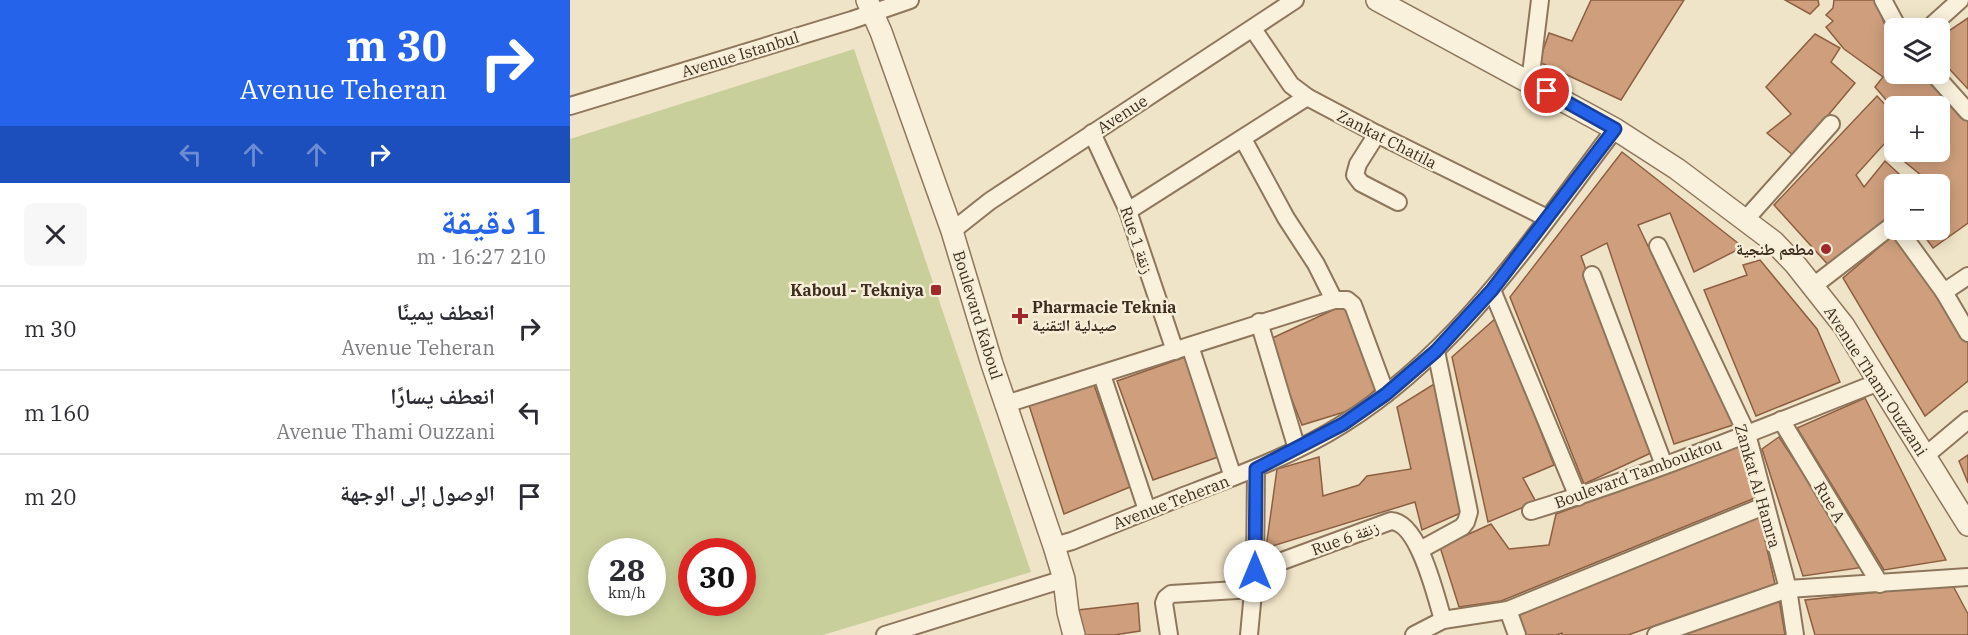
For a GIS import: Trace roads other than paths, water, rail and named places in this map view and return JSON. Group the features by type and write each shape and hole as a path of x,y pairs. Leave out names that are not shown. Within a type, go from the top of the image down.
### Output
{"street":[{"name":"Avenue Istanbul","path":"570,106 869,7 910,0"},
{"name":"Avenue","path":"952,231 990,201 1294,0"},
{"name":"Avenue Thami Ouzzani","path":"1377,0 1615,129 1677,169 1774,242 1844,326 1968,525"},
{"path":"1530,82 1540,0"},
{"path":"1882,0 1892,18"},
{"path":"1940,18 1960,0"},
{"name":"Boulevard Kaboul","path":"869,7 881,32 952,231 1064,579 1068,612 1074,635"},
{"name":"Zankat Chatila","path":"1253,29 1291,85 1306,98 1547,218"},
{"path":"1943,84 1968,112"},
{"path":"1128,211 1306,98"},
{"path":"1746,219 1831,124"},
{"name":"Avenue Teheran","path":"1054,546 1256,469 1343,424 1386,394 1436,351 1492,290 1615,129"},
{"name":"Rue 1 زنقة","path":"1092,133 1128,211 1233,477"},
{"path":"1377,135 1358,164 1355,175 1361,183 1398,202"},
{"path":"1243,139 1281,208 1316,264 1334,300"},
{"path":"1812,287 1884,232"},
{"path":"1906,240 1944,292 1968,333"},
{"name":"Zankat Al Hamra","path":"1658,246 1747,434 1764,506 1788,589 1795,635"},
{"path":"1592,275 1664,465"},
{"path":"1944,292 1968,276"},
{"path":"1492,290 1578,496"},
{"path":"1006,404 1334,300 1350,302 1355,309 1386,394"},
{"path":"1259,322 1297,449"},
{"path":"1420,550 1462,527 1469,512 1436,351"},
{"path":"1102,375 1147,510"},
{"name":"Boulevard Tambouktou","path":"1531,511 1664,465 1879,382"},
{"name":"Rue A","path":"1781,420 1880,584"},
{"path":"1925,456 1968,420"},
{"path":"1249,635 1255,571 1256,469"},
{"path":"1414,635 1443,620 1508,610 1764,506"},
{"name":"Rue 6 زنقة","path":"1255,571 1391,521 1402,524 1420,550 1443,620"},
{"path":"1656,635 1788,589 1968,577"},
{"path":"885,635 1064,579"},
{"path":"1169,635 1164,603 1171,594 1253,589"},
{"path":"1508,610 1517,635"}],"place":[{"name":"مطعم طنجية","path":"1826,249"},
{"name":"Kaboul - Tekniya","path":"936,290"},
{"name":"Pharmacie Teknia صيدلية التقنية","path":"1020,316"}]}
